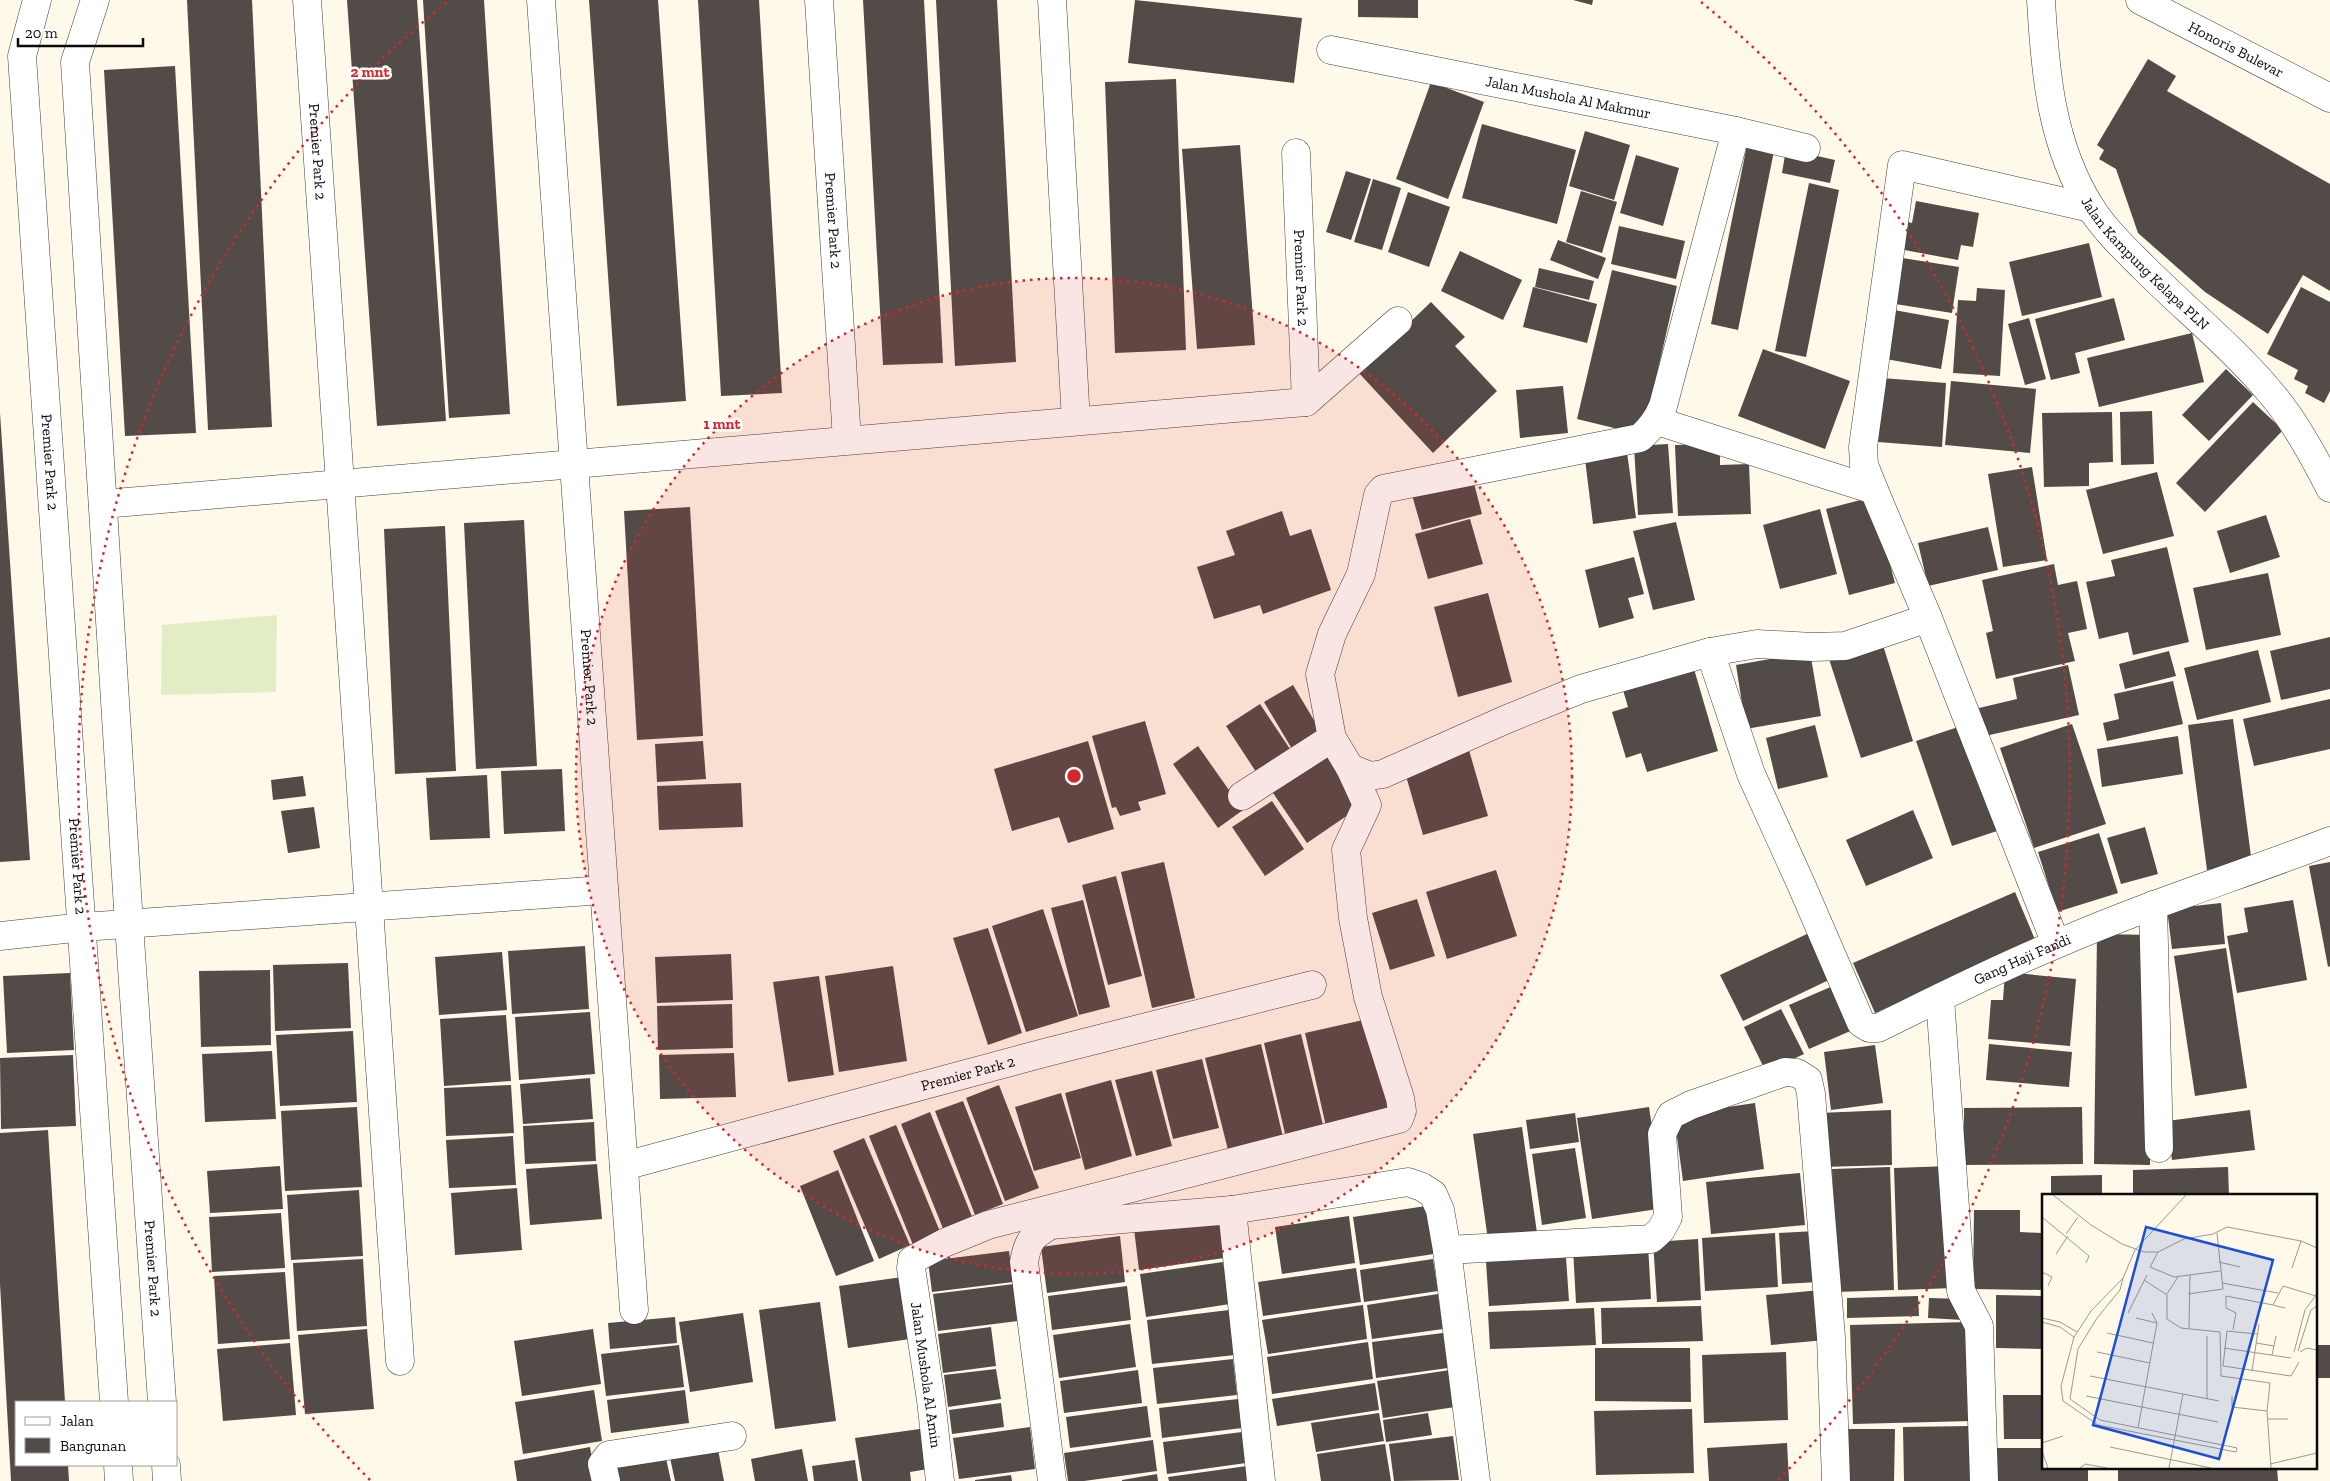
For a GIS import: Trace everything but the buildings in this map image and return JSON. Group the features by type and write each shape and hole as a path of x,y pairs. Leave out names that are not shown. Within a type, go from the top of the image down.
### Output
{"street":[{"name":"Premier Park 2","path":"37,0 22,56 114,1401"},
{"name":"Premier Park 2","path":"95,0 75,62 129,924 162,1401"},
{"name":"Premier Park 2","path":"307,0 400,1361"},
{"name":"Premier Park 2","path":"541,0 634,1310"},
{"name":"Premier Park 2","path":"819,0 847,440"},
{"path":"1052,0 1076,421"},
{"name":"Jalan Kampung Kelapa PLN","path":"2041,0 2044,57 2052,112 2065,155 2091,208 2124,248 2270,392 2309,448 2330,488"},
{"name":"Honoris Bulevar","path":"2140,0 2330,98"},
{"name":"Jalan Mushola Al Makmur","path":"1331,50 1736,131 1806,148"},
{"path":"1736,131 1663,406 1657,421 1640,438 1382,489 1378,495 1361,574 1332,634 1320,674 1332,738 1350,768 1370,776 1383,774 1507,719 1581,689 1710,652 1757,644 1814,647 1844,646 1928,618"},
{"name":"Premier Park 2","path":"1296,153 1306,402"},
{"path":"2056,944 1928,618 1864,465 1863,438 1902,165 2091,208"},
{"path":"103,504 1306,402 1398,321"},
{"path":"1657,421 1874,490"},
{"name":"Gang Haji Fandi","path":"1710,652 1750,774 1801,884 1861,1023 1869,1028 1878,1028 2056,944 2153,905 2233,879 2330,841"},
{"path":"1242,796 1332,738"},
{"name":"Jalan Mushola Al Amin","path":"940,1481 931,1400 911,1268 912,1260 988,1225 1399,1119 1402,1111 1400,1098 1368,997 1353,918 1346,850 1367,805 1350,768"},
{"name":"Premier Park 2","path":"0,936 83,927 369,905 604,890"},
{"path":"2153,905 2158,1148"},
{"name":"Premier Park 2","path":"624,1166 1044,1053 1312,985"},
{"path":"1940,998 1961,1291 1979,1326 1984,1481"},
{"path":"1447,1250 1650,1239 1661,1230 1668,1217 1662,1134 1671,1115 1691,1105 1785,1072 1796,1073 1808,1080 1811,1094 1831,1337 1836,1481"},
{"path":"1052,1481 1024,1262 1027,1246 1036,1234 1051,1225 1232,1210 1408,1182 1422,1187 1433,1194 1440,1210 1447,1250 1476,1481"},
{"path":"1232,1210 1261,1481"},
{"path":"606,1481 602,1464 609,1455 732,1436"},
{"path":"118,1466 119,1481"},
{"path":"166,1466 167,1481"}],"green space":[{"path":"277,615 276,692 161,695 162,625"}]}
